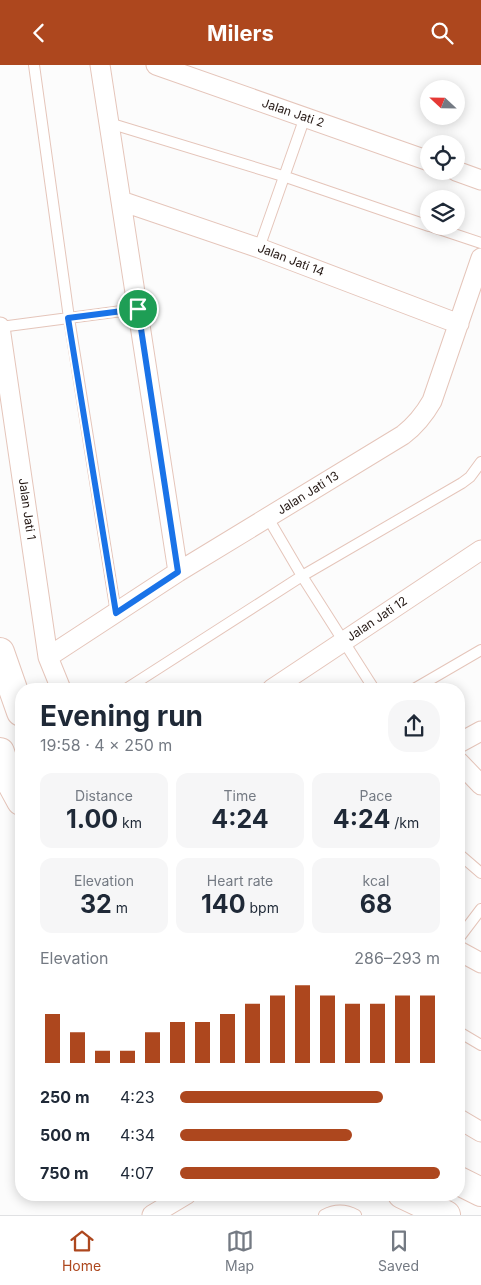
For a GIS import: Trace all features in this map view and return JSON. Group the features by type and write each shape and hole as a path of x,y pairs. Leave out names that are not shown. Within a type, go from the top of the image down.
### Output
{"main road":[{"path":"0,652 15,695"},
{"path":"0,752 9,779 15,790"},
{"path":"465,1184 481,1192"},
{"path":"417,1201 446,1215"}],"street":[{"path":"100,65 178,572"},
{"name":"Jalan Jati 2","path":"156,65 420,158"},
{"path":"465,174 481,180"},
{"name":"Jalan Jati 14","path":"121,201 259,248 459,324"},
{"name":"Jalan Jati 13","path":"48,657 178,572 415,426 425,414 432,401 481,258"},
{"name":"Jalan Jati 1","path":"0,327 48,657 59,683"},
{"name":"Jalan Jati 12","path":"281,683 481,550"},
{"path":"465,740 481,731"},
{"path":"465,768 481,785"},
{"path":"465,954 481,963"},
{"path":"465,1123 481,1132"},
{"path":"152,1215 175,1201"}],"lane":[{"path":"34,65 68,318 116,613"},
{"path":"259,248 286,177 305,117"},
{"path":"109,123 286,177 420,223"},
{"path":"457,235 481,243"},
{"path":"0,327 138,309"},
{"path":"135,683 302,576 462,483 470,477 481,462"},
{"path":"268,518 302,576 370,683"},
{"path":"424,683 481,650"},
{"path":"465,859 481,873"},
{"path":"465,930 481,909"},
{"path":"465,1036 481,1045"},
{"path":"324,1215 335,1210 344,1210 356,1215"}],"route":[{"path":"138,309 178,572 116,613 68,318 138,309"}]}
